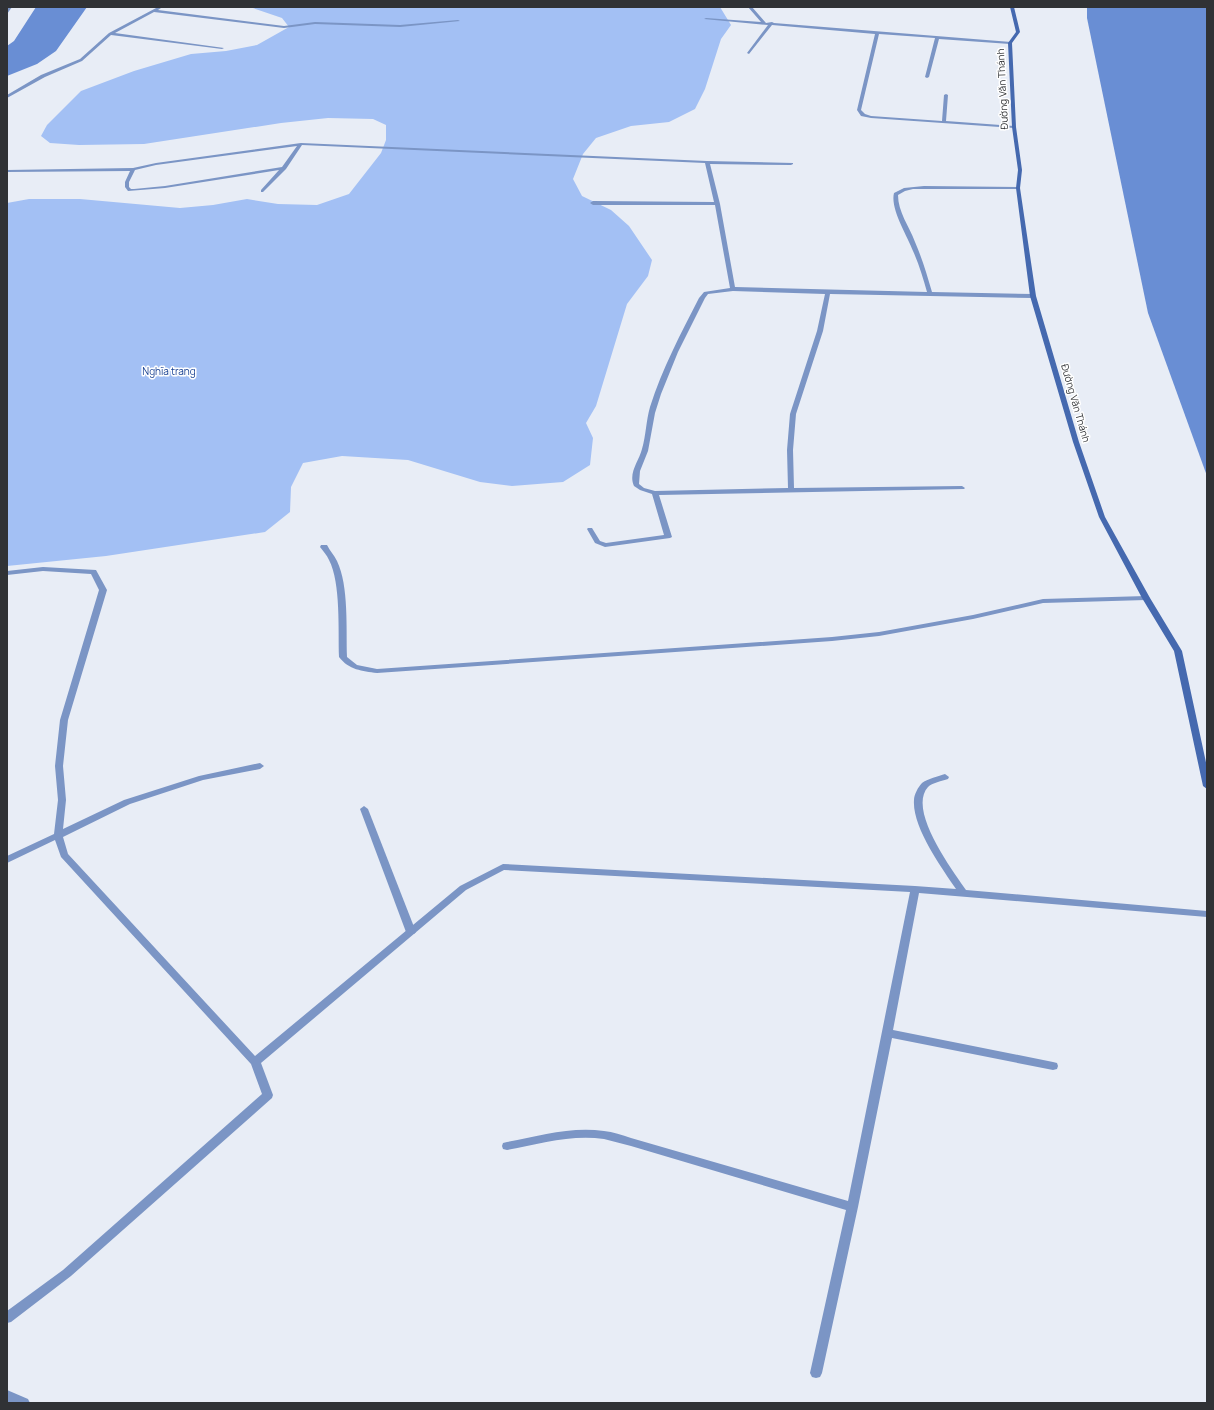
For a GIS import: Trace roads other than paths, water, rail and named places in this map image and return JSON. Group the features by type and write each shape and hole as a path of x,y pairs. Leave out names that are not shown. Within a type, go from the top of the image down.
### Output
{"main road":[{"name":"Đường Văn Thánh","path":"1012,7 1018,32 1010,43 1014,127 1020,170 1018,188 1033,296 1076,442 1102,517 1146,598 1178,651 1207,786"}],"street":[{"path":"7,13 10,7"},
{"path":"7,97 43,76 81,60 110,34 162,7"},
{"path":"750,7 764,23"},
{"path":"155,11 284,27 310,23 400,26 458,21"},
{"path":"706,19 1010,43"},
{"path":"749,53 772,24"},
{"path":"877,32 859,110 863,114 871,117 1014,127"},
{"path":"110,34 222,48"},
{"path":"927,77 937,37"},
{"path":"944,122 946,95"},
{"path":"263,191 284,168 301,144"},
{"path":"7,172 133,169 156,164 301,144 707,162 791,164"},
{"path":"707,162 717,204 733,289"},
{"path":"133,169 127,182 127,187 130,190 165,187 284,168"},
{"path":"930,294 913,243 900,213 896,194 901,190 924,187 1018,188"},
{"path":"593,203 717,204"},
{"path":"962,488 655,493 642,489 636,485 634,476 645,451 652,410 657,396 671,362 702,298 706,293 733,289 1033,296"},
{"path":"791,490 790,450 793,414 820,332 828,292"},
{"path":"590,529 597,542 605,545 668,537 655,493"},
{"path":"324,547 334,561 337,570 340,595 343,657 348,665 359,669 377,670 832,639 880,634 973,617 1043,601 1146,598"},
{"path":"7,573 43,569 93,572 103,590 64,720 59,766 62,800 58,836 64,855 255,1062 268,1095 67,1273 7,1318"},
{"path":"7,860 127,802 202,778 260,766"},
{"path":"945,778 926,784 918,799 921,817 932,843 963,893"},
{"path":"364,809 411,932"},
{"path":"255,1062 463,888 503,867 915,889 1207,914"},
{"path":"816,1373 853,1207 888,1034 915,889"},
{"path":"888,1034 1053,1066"},
{"path":"507,1146 560,1136 603,1135 853,1207"},
{"path":"7,1396 24,1403"}],"park label":[{"name":"Nghĩa trang","path":"169,371"}]}
